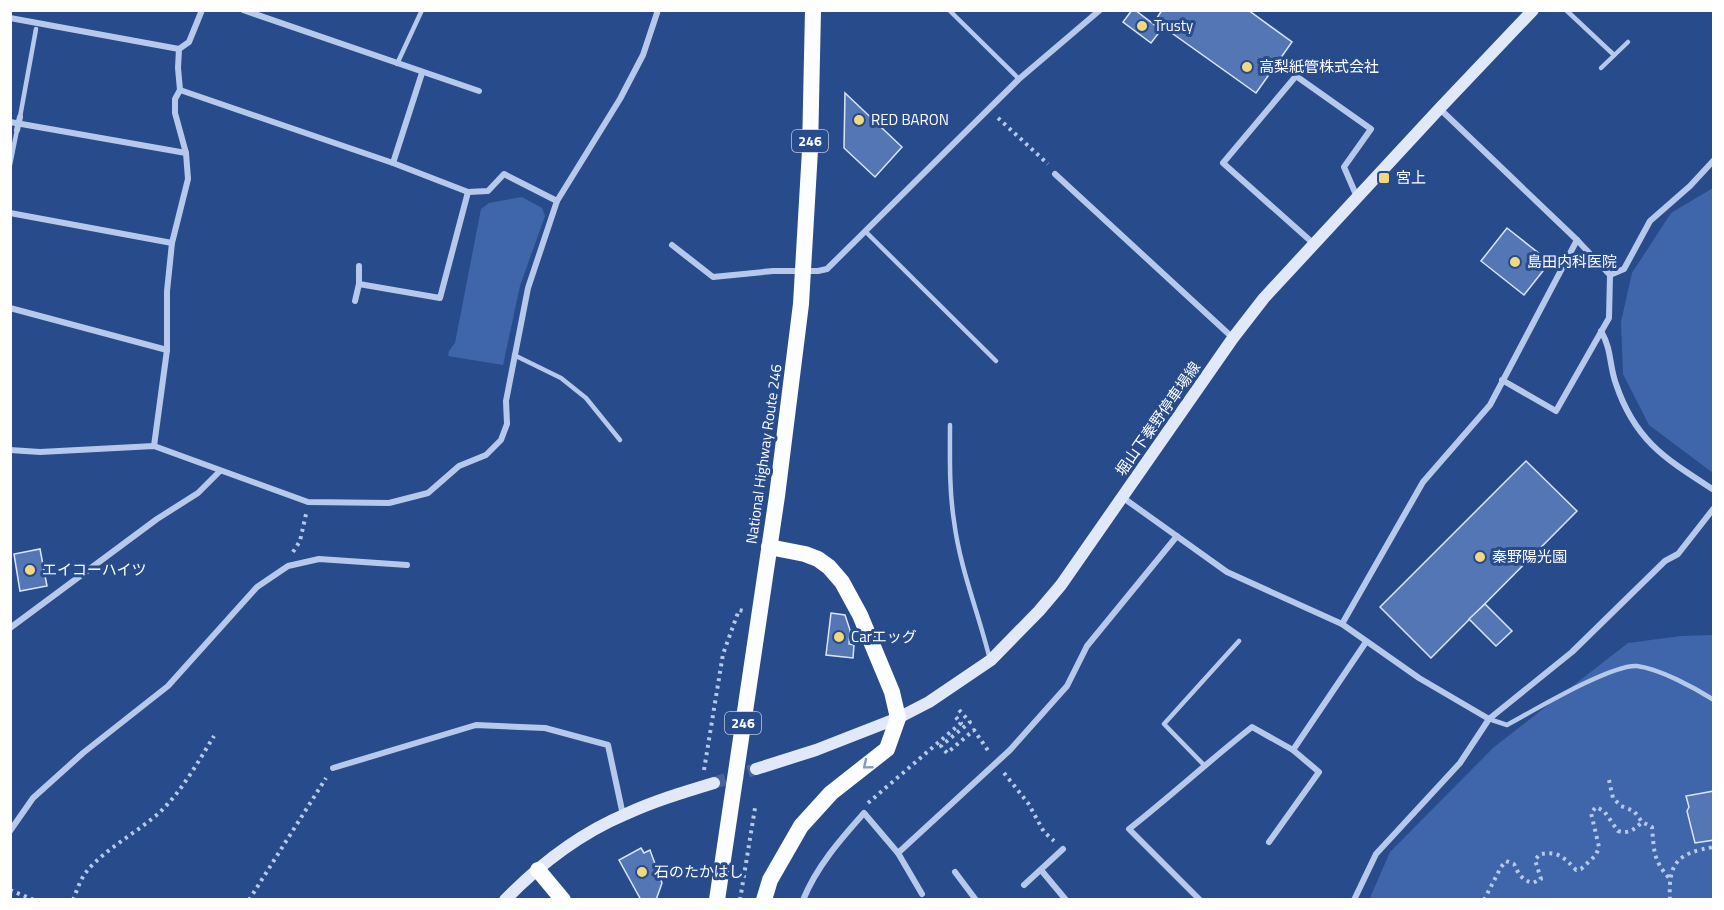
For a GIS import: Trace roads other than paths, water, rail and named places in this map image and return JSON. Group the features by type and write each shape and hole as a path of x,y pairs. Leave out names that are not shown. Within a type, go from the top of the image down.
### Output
{"highway":[{"name":"National Highway Route 246","path":"717,900 792,386 805,271 813,10"},
{"path":"764,900 770,880 801,826 831,794 887,749 898,718 892,692 860,615 842,582 829,567 818,559 769,547"},
{"path":"538,870 563,900"}],"main road":[{"name":"堀山下秦野停車場線","path":"756,769 816,750 898,718 929,702 990,660 1039,611 1061,585 1233,338 1264,298 1533,10"},
{"path":"504,900 569,845 623,815 663,799 714,783"}],"street":[{"path":"10,18 37,26 179,49 189,42 202,10"},
{"path":"243,10 479,92"},
{"path":"10,450 40,452 154,446 308,502 388,503 428,493 459,466 486,455 501,440 507,424 506,401 528,288 557,201 620,99 643,55 658,10"},
{"path":"672,245 713,277 773,271 818,272 827,269 1019,79 1100,10"},
{"path":"154,446 167,350 167,291 172,243 188,179 186,153 176,113 175,99 180,90 179,49"},
{"path":"393,163 422,73"},
{"path":"1314,244 1223,163 1296,76 1371,129 1344,167 1357,197"},
{"path":"180,90 393,163 468,192 488,191 504,174 557,201"},
{"path":"1440,108 1577,240 1610,275 1609,318 1556,411 1502,380"},
{"path":"10,122 186,153"},
{"path":"1610,275 1624,269 1650,221 1690,186 1713,160"},
{"path":"1056,172 1233,338"},
{"path":"359,284 440,298 468,192"},
{"path":"10,213 172,243"},
{"path":"1342,624 1423,482 1490,405 1577,240"},
{"path":"355,301 359,284 359,266"},
{"path":"10,308 167,350"},
{"path":"1601,331 1609,344 1612,375 1623,407 1642,436 1666,459 1713,490"},
{"path":"10,628 157,519 198,493 220,471"},
{"path":"1122,497 1227,572 1342,624 1419,678 1489,719"},
{"path":"1354,900 1376,854 1460,763 1489,719 1572,652 1665,561 1678,554 1713,512"},
{"path":"898,853 1010,750 1067,686 1087,646 1177,536"},
{"path":"10,831 33,798 83,753 168,686 257,586 288,566 319,559 407,565"},
{"path":"1293,750 1366,642"},
{"path":"333,768 476,725 545,728 608,745 623,815"},
{"path":"1200,900 1129,829 1252,727 1293,750 1319,772 1269,842"},
{"path":"803,900 811,880 835,845 864,813 898,853 922,894"},
{"path":"1024,885 1064,849"},
{"path":"1041,870 1066,900"},
{"path":"955,872 976,900"}],"lane":[{"path":"397,64 423,10"},
{"path":"949,10 1019,79"},
{"path":"1566,10 1614,55"},
{"path":"10,165 37,26"},
{"path":"1601,68 1628,42"},
{"path":"866,232 996,361"},
{"path":"514,355 561,378 586,398 620,440"},
{"path":"950,424 950,489 954,523 962,561 990,660"},
{"path":"1204,765 1164,724 1239,641"},
{"path":"1489,719 1507,725 1588,682 1620,668 1637,666 1659,673 1713,700"}],"tunnel":[{"path":"714,783 756,769"}],"place":[{"name":"Trusty","path":"1142,26"},
{"name":"高梨紙管株式会社","path":"1247,67"},
{"name":"RED BARON","path":"859,120"},
{"name":"宮上","path":"1384,178"},
{"name":"島田内科医院","path":"1515,262"},
{"name":"秦野陽光園","path":"1480,557"},
{"name":"エイコーハイツ","path":"30,570"},
{"name":"Carエッグ","path":"839,637"},
{"name":"石のたかはし","path":"642,872"}]}
